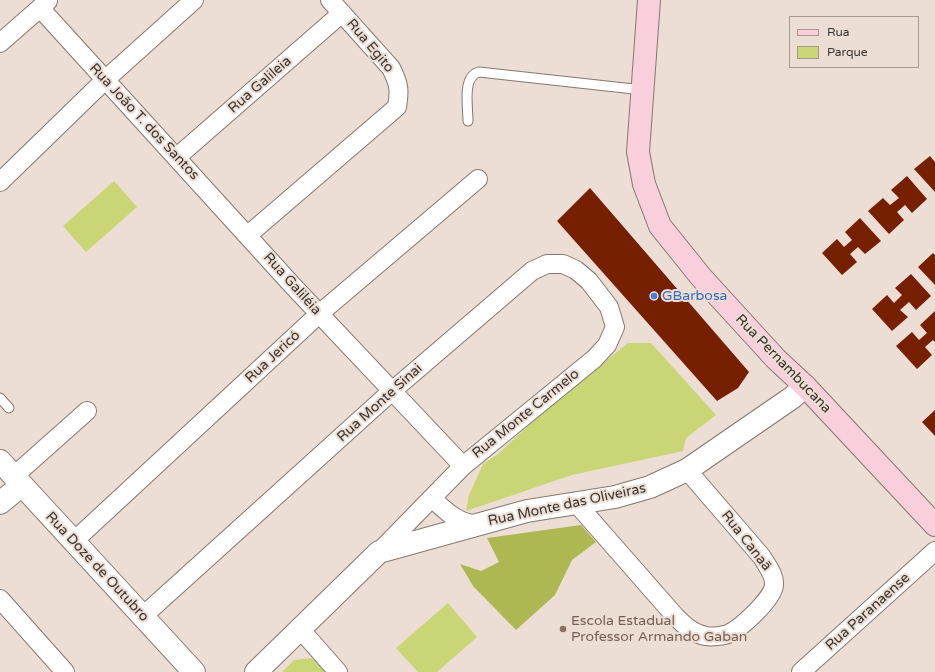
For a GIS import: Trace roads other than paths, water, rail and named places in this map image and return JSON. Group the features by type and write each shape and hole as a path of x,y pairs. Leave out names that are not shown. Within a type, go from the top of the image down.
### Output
{"main road":[{"name":"Rua Pernambucana","path":"649,0 638,152 644,184 660,226 701,277 776,359 805,386 935,525"}],"street":[{"path":"0,182 104,80 194,0"},
{"name":"Rua Egito","path":"248,235 396,107 400,92 397,80 391,68 330,0"},
{"path":"0,43 44,4"},
{"name":"Rua João T. dos Santos","path":"44,4 104,80 248,235"},
{"name":"Rua Galileia","path":"177,157 342,13"},
{"name":"Rua Jericó","path":"74,541 319,314 478,179"},
{"name":"Rua Galiléia","path":"248,235 319,314 463,466"},
{"name":"Rua Monte Sinai","path":"143,616 392,391 518,282 547,264 563,264 576,270 589,281 609,307 615,327"},
{"name":"Rua Monte Carmelo","path":"379,552 463,466 594,359 607,345 615,327"},
{"name":"Rua Monte das Oliveiras","path":"256,672 301,630 379,552 527,511 615,497 650,487 687,470 793,397 805,386"},
{"path":"0,503 12,474 87,411"},
{"name":"Rua Canaã","path":"576,503 675,616 688,628 696,633 707,636 727,634 755,613 768,598 774,586 772,573 762,557 687,470"},
{"name":"Rua Doze de Outubro","path":"12,474 194,672"},
{"path":"432,498 455,518 465,522 478,524 497,520"},
{"name":"Rua Paranaense","path":"801,672 935,551"},
{"path":"0,599 65,672"},
{"path":"301,630 338,672"}],"lane":[{"path":"468,122 468,81 474,73 479,72 642,90"},
{"path":"0,398 9,408"}],"place":[{"name":"GBarbosa","path":"654,296"},
{"name":"Escola Estadual Professor Armando Gaban","path":"563,629"}]}
